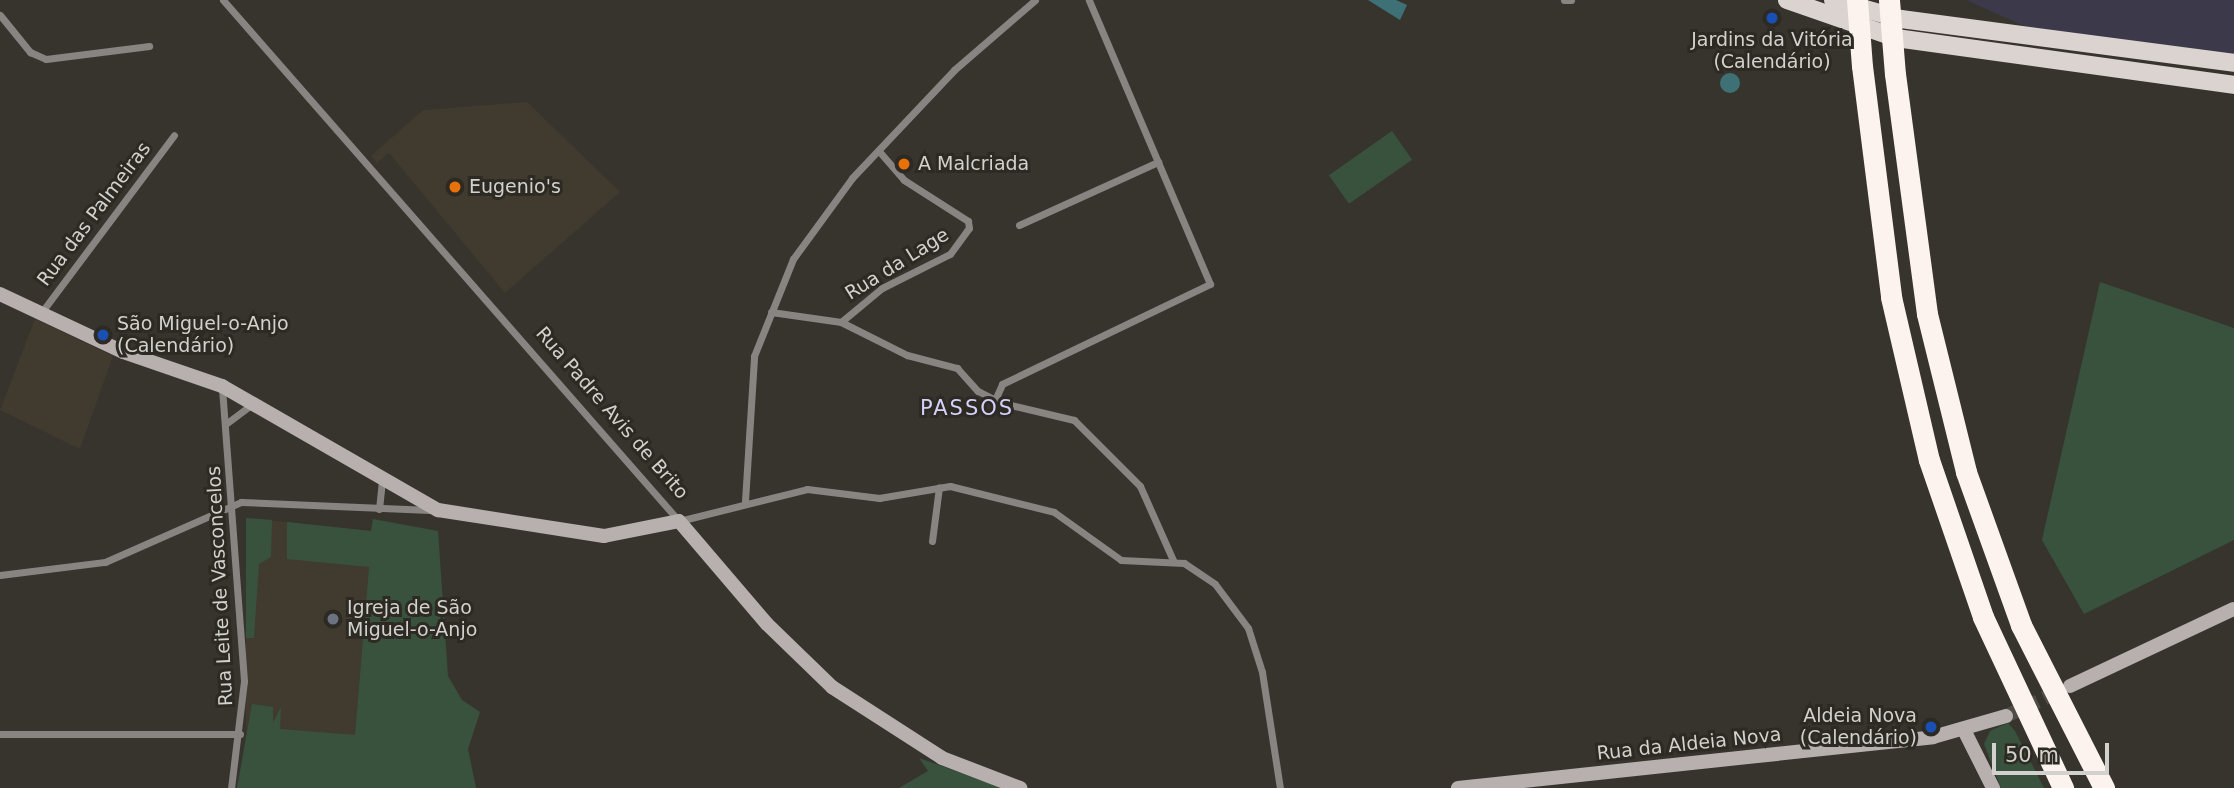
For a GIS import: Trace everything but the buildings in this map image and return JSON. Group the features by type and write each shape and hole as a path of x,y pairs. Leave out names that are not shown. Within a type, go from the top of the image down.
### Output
{"highway":[{"path":"1857,0 1862,66 1891,297 1929,460 1983,617 2063,788"},
{"path":"1889,0 1895,75 1927,314 1966,472 2030,645 2104,788"}],"main road":[{"path":"1787,0 1896,38 2234,85"},
{"path":"1833,0 1901,19 2234,64"}],"street":[{"name":"Rua Padre Avis de Brito","path":"223,0 767,624 832,687 942,758 1020,788"},
{"path":"745,501 750,374 793,259 879,151 954,70 1035,0"},
{"path":"995,400 1002,384 1210,284 1089,0"},
{"path":"1564,0 1571,0"},
{"path":"0,15 30,52 46,59 149,46"},
{"name":"Rua das Palmeiras","path":"40,313 174,135"},
{"name":"Rua da Lage","path":"841,322 881,288 950,254 969,229 968,220 904,180 879,151"},
{"path":"1019,225 1158,162"},
{"path":"0,294 123,352 222,386 438,510"},
{"path":"771,312 841,322 907,355 957,368 995,400 1053,411 1092,434 1146,495 1173,560"},
{"name":"Rua Leite de Vasconcelos","path":"222,386 227,423 244,681 240,734 231,788"},
{"path":"227,423 257,404"},
{"path":"379,509 385,494 380,475"},
{"path":"932,541 939,487"},
{"path":"0,575 105,562 232,503 438,510 604,536 679,521 745,501 807,489 878,498 939,487 1054,512 1121,560 1173,560 1215,584 1248,628 1262,672 1280,788"},
{"path":"2070,686 2234,609"},
{"name":"Rua da Aldeia Nova","path":"1458,788 1965,732 2006,716"},
{"path":"1965,732 1993,788"},
{"path":"0,734 240,734"}],"shaded area":[{"path":"1966,0 2234,0 2234,70 2046,36"},
{"path":"527,102 620,192 505,293 389,153 377,163 371,156 423,110"},
{"path":"35,319 113,356 80,449 0,410"},
{"path":"246,518 372,531 355,737 246,732"}],"green space":[{"path":"1392,131 1412,160 1349,204 1329,175"},
{"path":"2100,282 2234,328 2234,540 2084,614 2042,540"},
{"path":"246,518 272,520 271,557 259,564 254,638 246,638"},
{"path":"373,519 438,531 448,676 462,700 480,712 468,749 476,788 237,788 252,704 273,707 273,723 281,707 280,729 355,735 369,567 287,559 287,522 371,531"},
{"path":"2008,723 2015,731 2044,788 2001,788 1984,744 1990,731"},
{"path":"919,758 1003,788 899,788 928,771"}],"water":[{"path":"1368,0 1396,0 1407,5 1400,20"},
{"path":"1726,73 1734,73 1740,83 1734,93 1726,93 1720,87 1720,79"}],"tunnel":[{"path":"2006,716 2062,690"}],"place":[{"name":"Jardins da Vitória (Calendário)","path":"1772,18"},
{"name":"A Malcriada","path":"904,164"},
{"name":"Eugenio's","path":"455,187"},
{"name":"São Miguel-o-Anjo (Calendário)","path":"103,335"},
{"name":"Igreja de São Miguel-o-Anjo","path":"333,619"},
{"name":"Aldeia Nova (Calendário)","path":"1931,727"}],"district":[{"name":"PASSOS","path":"967,408"}]}
